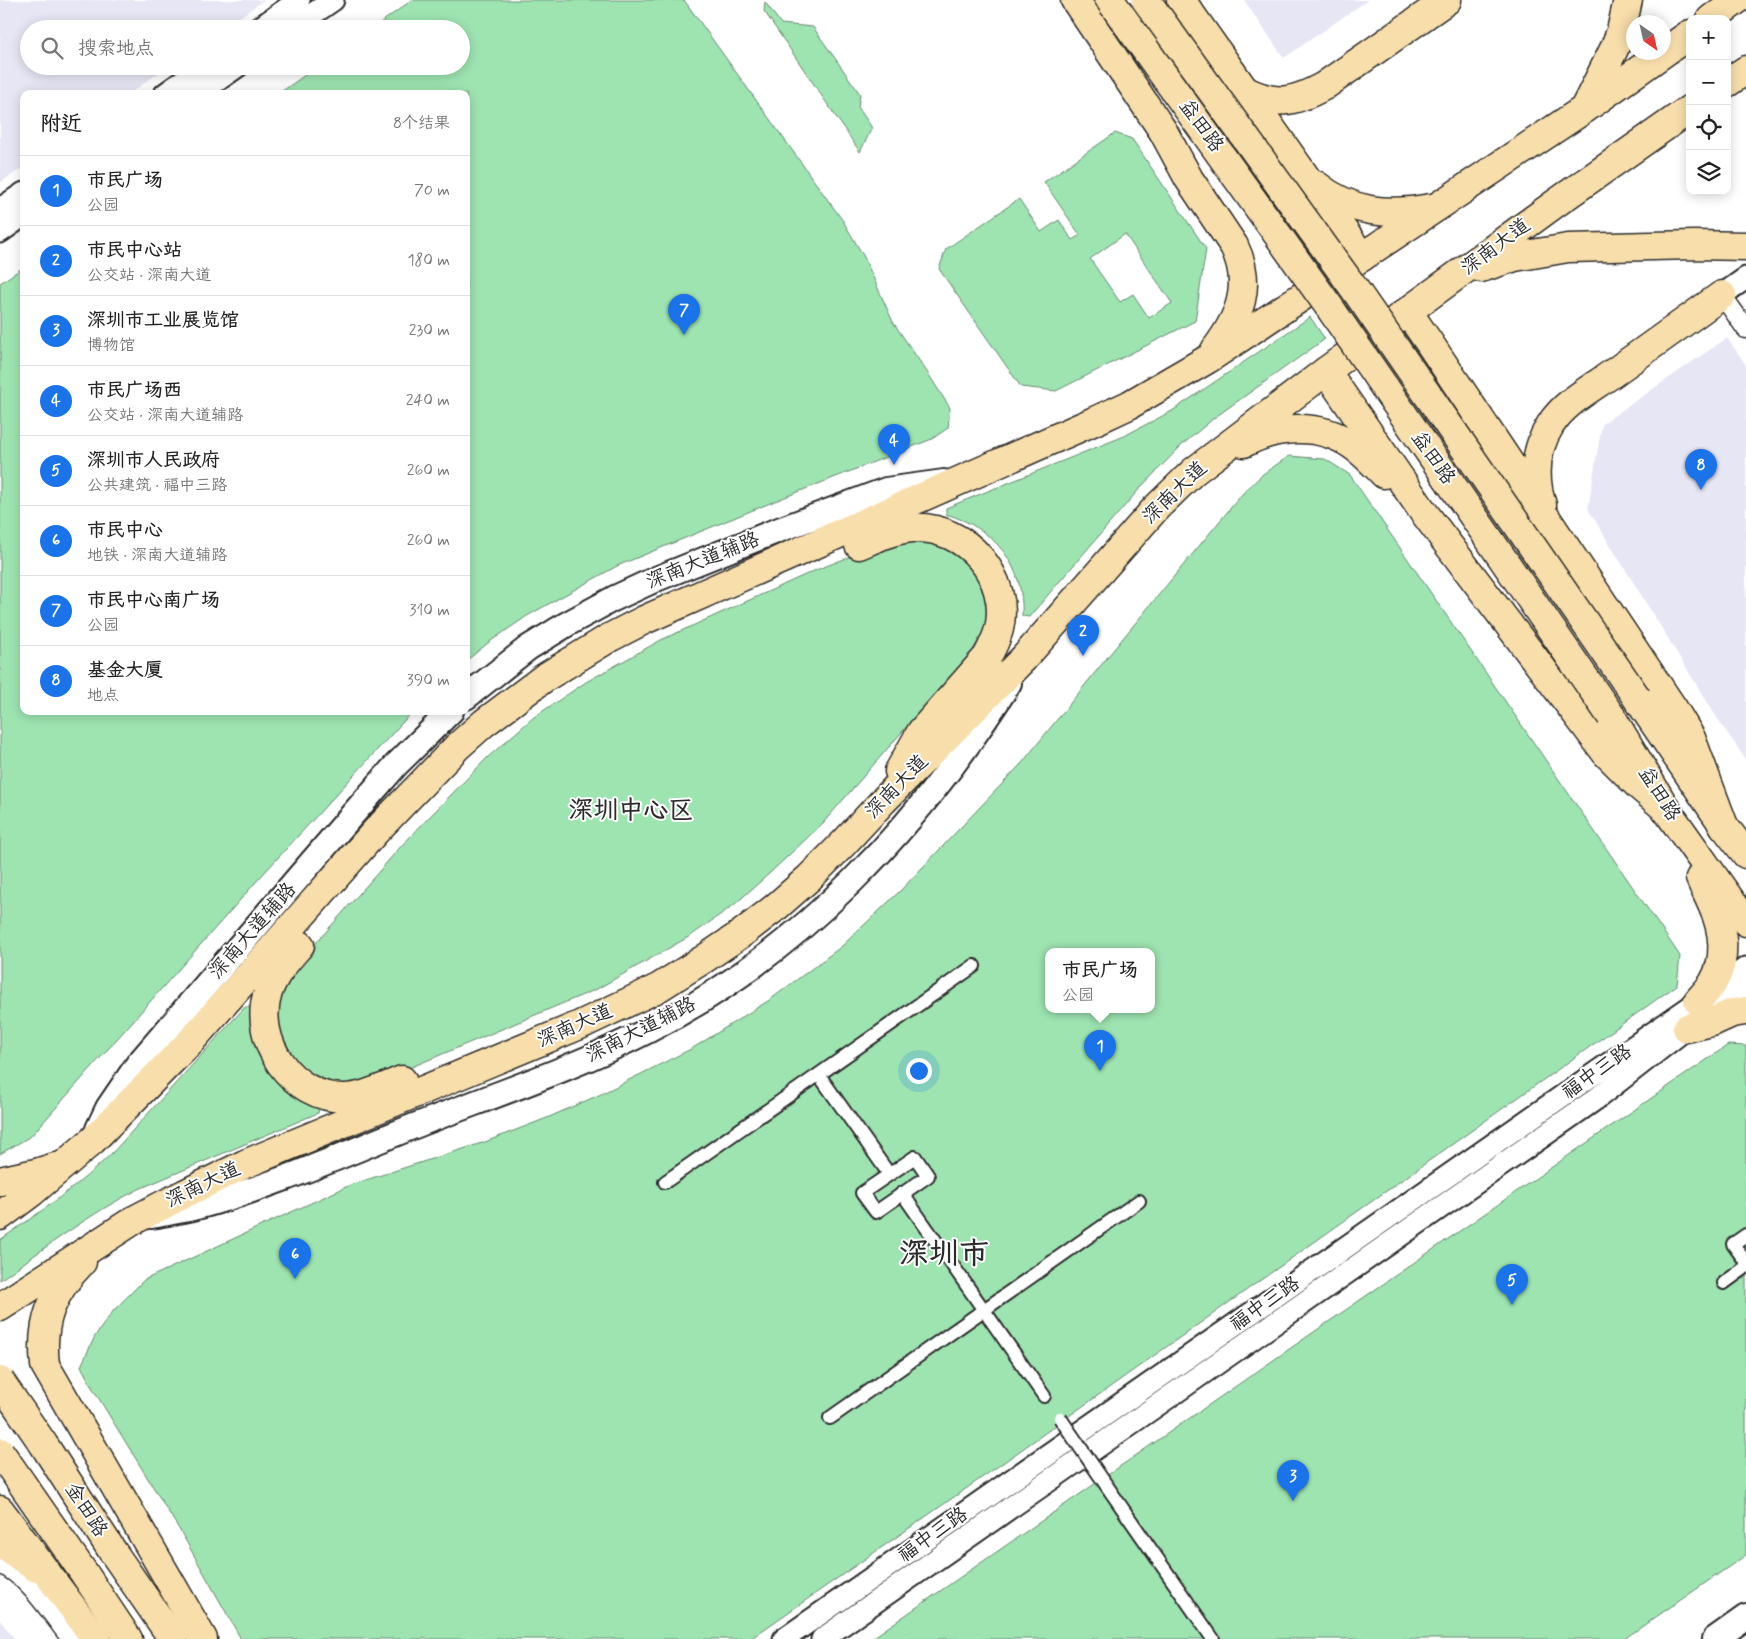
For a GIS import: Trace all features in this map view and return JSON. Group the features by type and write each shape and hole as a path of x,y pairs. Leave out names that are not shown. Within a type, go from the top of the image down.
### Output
{"main road":[{"path":"1075,0 1163,131 1189,179 1239,256 1244,279 1244,291 1240,305 1229,331 1208,359"},
{"name":"益田路","path":"1110,0 1330,308 1611,716 1666,809 1746,922"},
{"name":"益田路","path":"1146,0 1356,291 1724,826 1746,854"},
{"path":"1181,0 1362,257"},
{"path":"1244,90 1260,98 1276,101 1290,101 1308,95 1324,86 1447,0"},
{"path":"1583,110 1614,49 1621,31 1628,0"},
{"path":"1716,15 1737,0"},
{"path":"0,1216 92,1141 190,1042 376,832 457,746 544,678 609,638 680,603 1129,405 1208,359 1583,110 1686,37"},
{"path":"1731,80 1746,70"},
{"name":"深南大道","path":"0,1307 134,1220 245,1164 547,1040 658,988 741,934 809,878 844,843 1024,658 1156,508 1193,472 1326,371 1556,203 1686,113"},
{"path":"1306,178 1330,196 1356,208 1381,212 1407,212 1437,207"},
{"path":"1458,276 1514,257 1568,248 1694,245 1746,246"},
{"path":"1548,520 1540,497 1536,465 1543,439 1557,415 1588,390 1722,295"},
{"path":"1408,312 1548,520 1691,738 1724,826"},
{"path":"1326,371 1422,510 1606,753 1638,785 1666,809"},
{"path":"1193,472 1251,440 1293,428 1310,429 1325,432 1352,445 1364,454 1422,510"},
{"name":"深南大道辅路","path":"470,694 528,648 567,624 613,599 664,576 758,537 886,490 963,479"},
{"path":"766,566 814,561 896,531 926,528 948,534 964,542 979,555 995,582 1000,606 1000,627 995,643 987,657 921,732 883,801"},
{"name":"深南大道辅路","path":"134,1220 196,1207 258,1188 591,1056 648,1030 711,993 771,953 817,914 868,865 916,813 986,720 1024,658"},
{"name":"深南大道辅路","path":"92,1141 108,1108 138,1064 396,765 447,715"},
{"path":"376,832 357,871 335,904 284,964 273,979 267,995 264,1018 267,1037 276,1057 287,1073 296,1082 316,1093 344,1098 380,1089 456,1061 503,1048 547,1040"},
{"path":"1689,840 1698,872 1714,907 1722,933 1723,949 1718,971 1712,984 1698,1001"},
{"path":"1687,1028 1712,1022 1732,1013 1746,1011"},
{"path":"0,1181 36,1174 66,1164"},
{"path":"105,1239 68,1276 47,1315 42,1343 45,1365 203,1639"},
{"name":"金田路","path":"0,1381 173,1639"},
{"name":"金田路","path":"0,1452 128,1639"},
{"path":"0,1510 96,1639"},
{"path":"0,1546 7,1548 25,1560 52,1582"},
{"path":"1715,1639 1746,1617"}],"street":[{"path":"271,20 299,0"},
{"path":"305,20 333,0"},
{"path":"171,90 191,75"},
{"path":"204,90 225,75"},
{"path":"0,209 20,196"},
{"path":"0,232 20,218"},
{"path":"1746,278 1722,295 1746,329"},
{"path":"666,1182 974,966"},
{"name":"福中三路","path":"784,1639 1746,968"},
{"name":"福中三路","path":"822,1639 1596,1099 1687,1028 1746,988"},
{"path":"819,1075 889,1174"},
{"path":"915,1157 928,1176 902,1194 876,1212 862,1193 915,1157"},
{"path":"902,1194 1044,1396"},
{"path":"830,1418 1139,1202"},
{"path":"1746,1235 1733,1244 1746,1262"},
{"path":"1724,1283 1746,1268"},
{"path":"1060,1418 1213,1639"},
{"path":"0,1564 10,1568 27,1584 71,1639"}],"shaded area":[{"path":"0,0 264,0 235,20 20,20 20,75 155,75 135,90 20,90 20,170 0,183"},
{"path":"1244,0 1368,0 1284,58"},
{"path":"1727,338 1746,365 1746,760 1719,721 1588,509 1602,424"},
{"path":"0,1620 15,1639 0,1639"}],"green space":[{"path":"412,0 684,0 843,221 864,257 893,322 950,408 948,428 932,439 617,566 527,616 470,658 470,90 284,90 305,75 470,75 470,20 384,20"},
{"path":"765,2 781,24 813,27 860,94 858,107 872,128 860,152 764,11"},
{"path":"1115,133 1132,139 1206,249 1195,321 1056,391 1021,387 939,269 946,249 1019,199 1041,232 1059,220 1072,240 1080,235 1044,182","holes":["1125,234 1172,303 1149,318 1133,294 1120,302 1090,259"]},
{"path":"20,270 20,715 409,715 264,873 31,1136 0,1154 0,283"},
{"path":"1310,317 1325,339 1214,418 1182,445 1141,487 1029,617 1022,616 1022,598 1018,581 1012,565 1003,551 979,529 963,520 946,514 946,508 1122,437 1172,411"},
{"path":"1289,456 1325,459 1350,475 1680,956 1677,985 990,1472 750,1639 241,1639 182,1534 93,1389 81,1366 95,1336 114,1310 144,1280 350,1185 485,1142 599,1095 693,1048 771,999 842,946 901,890 1022,763 1243,493 1263,474"},
{"path":"898,538 935,538 968,559 990,600 986,626 973,650 823,823 771,872 735,904 692,935 597,989 395,1074 335,1088 299,1071 277,1037 278,990 287,976 403,844 488,757 534,717 586,682 661,640 816,570"},
{"path":"245,1007 249,1007 251,1010 252,1029 318,1107 318,1113 139,1189 85,1220 0,1280 0,1240 59,1198 114,1151"},
{"path":"1728,1045 1746,1046 1746,1555 1624,1639 871,1639"}],"place":[{"name":"市民中心南广场","path":"684,335"},
{"name":"市民广场西","path":"894,465"},
{"name":"基金大厦","path":"1701,490"},
{"name":"市民中心站","path":"1083,656"},
{"name":"市民广场","path":"1100,1071"},
{"name":"市民中心","path":"295,1279"},
{"name":"深圳市人民政府","path":"1512,1305"},
{"name":"深圳市工业展览馆","path":"1293,1501"}],"district":[{"name":"深圳中心区","path":"631,811"},
{"name":"深圳市","path":"944,1254"}]}
